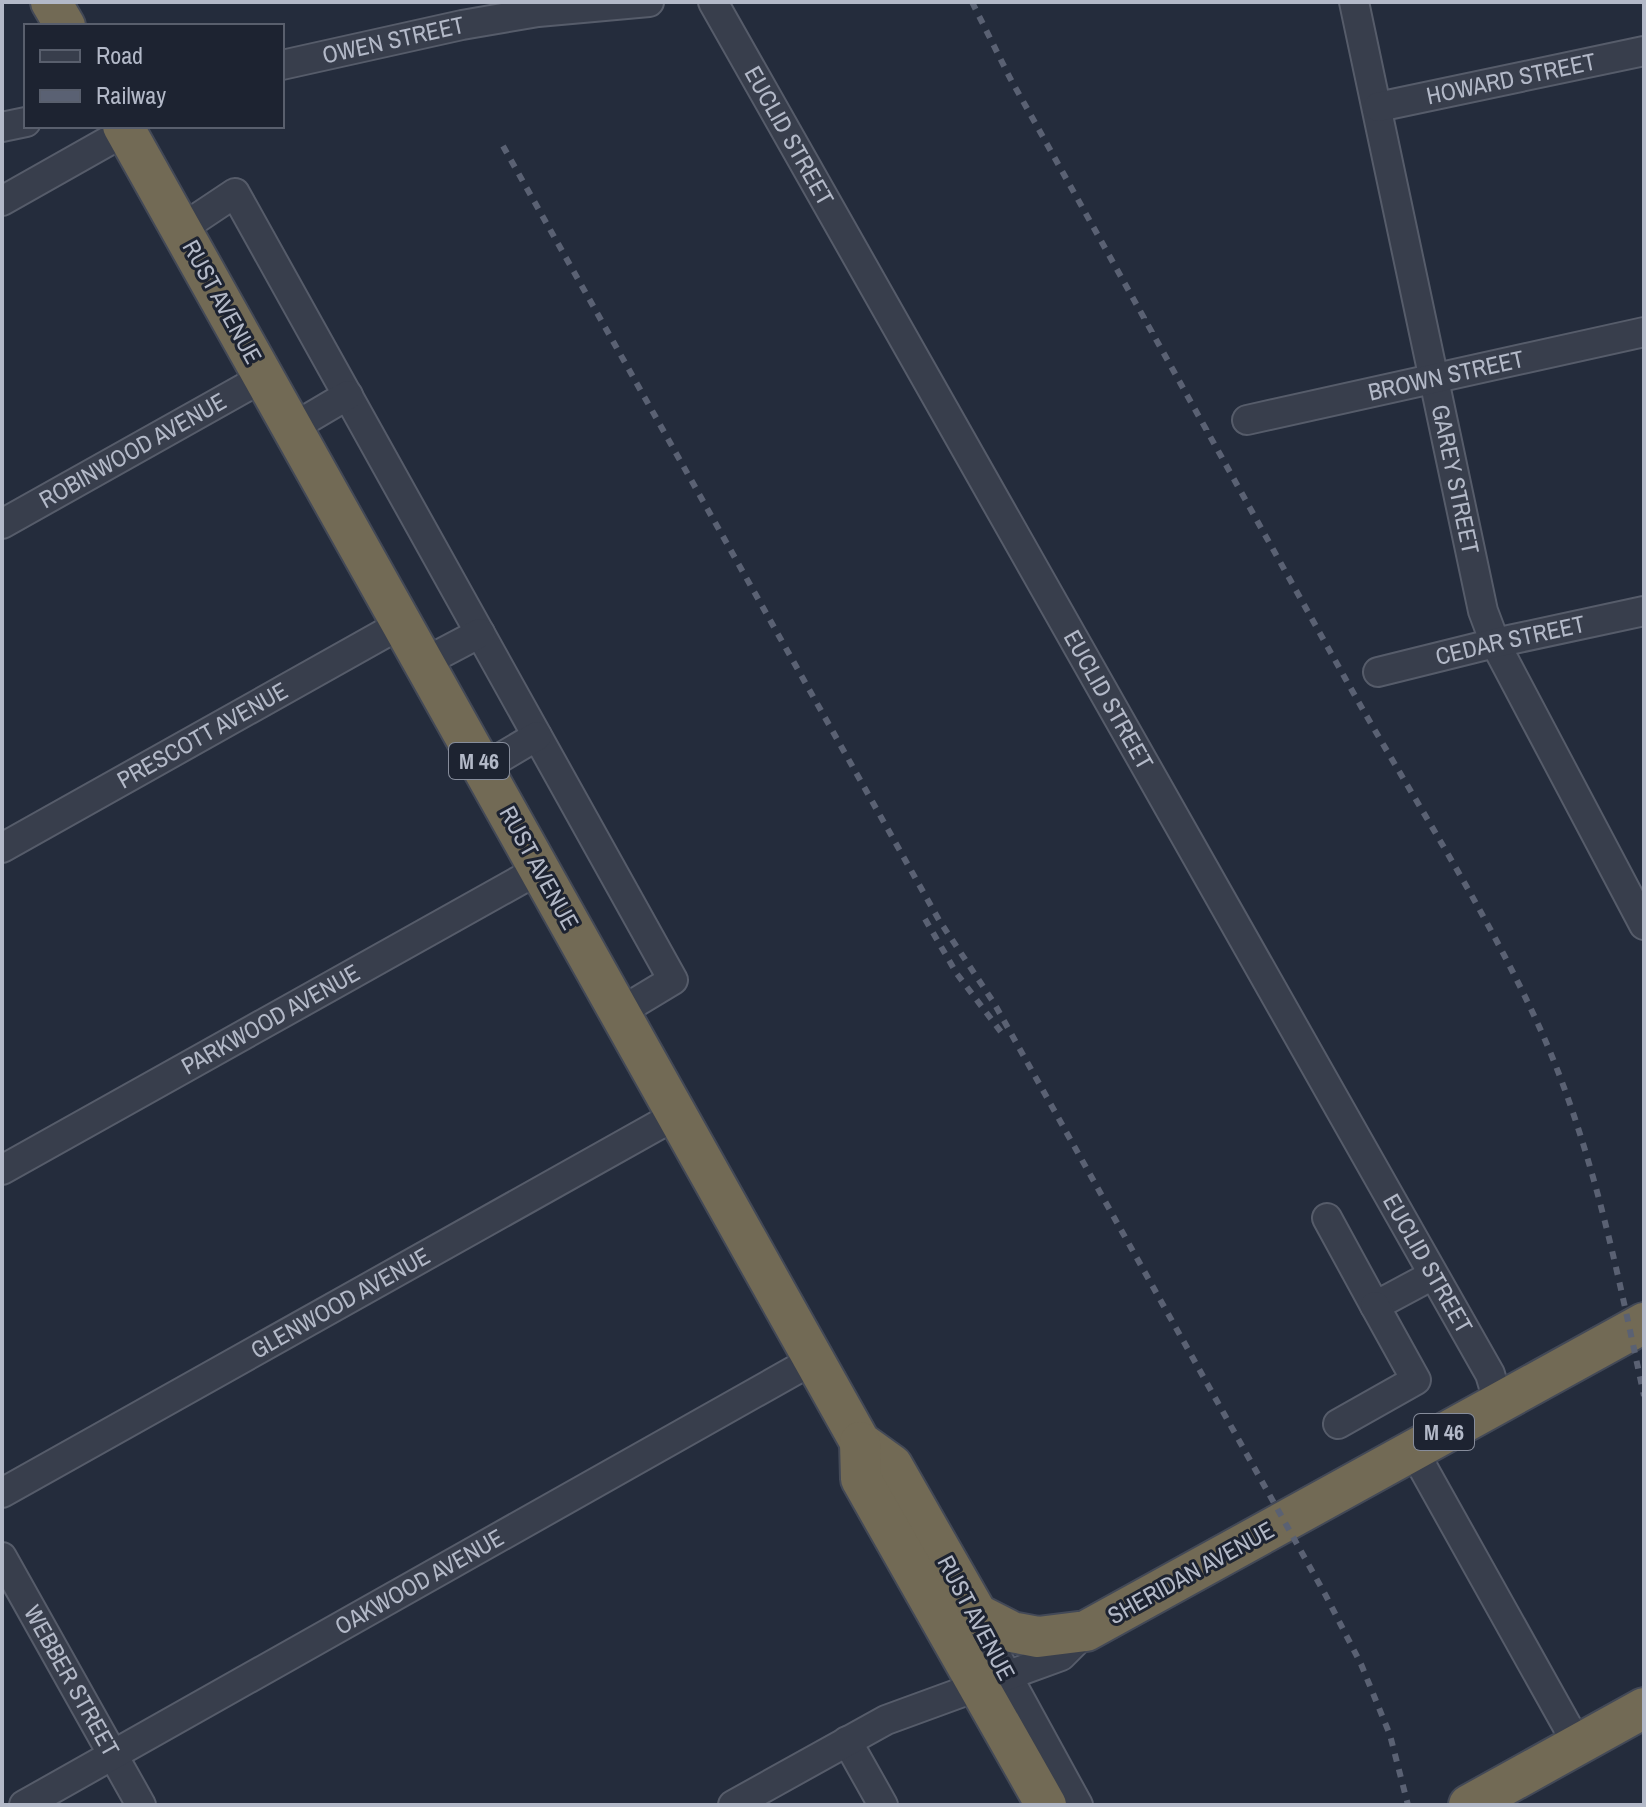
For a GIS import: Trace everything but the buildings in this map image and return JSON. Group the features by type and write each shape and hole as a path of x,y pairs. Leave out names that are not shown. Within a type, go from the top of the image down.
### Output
{"highway":[{"path":"51,2 64,24"},
{"name":"RUST AVENUE","path":"125,128 860,1442 892,1465 977,1614"},
{"name":"SHERIDAN AVENUE","path":"1086,1631 1644,1323"},
{"name":"RUST AVENUE","path":"860,1442 861,1479 993,1682 1046,1805"},
{"name":"M 46","path":"977,1614 1012,1632 1038,1637 1086,1631"},
{"path":"1469,1805 1644,1708"}],"street":[{"name":"OWEN STREET","path":"284,65 523,14 649,2"},
{"name":"EUCLID STREET","path":"713,2 1490,1374 1498,1401"},
{"name":"GAREY STREET","path":"1354,2 1483,611 1495,643 1644,925"},
{"name":"HOWARD STREET","path":"1378,107 1644,51"},
{"path":"2,127 24,122"},
{"path":"2,201 125,128"},
{"path":"181,229 235,193 673,980 620,1012"},
{"name":"BROWN STREET","path":"1247,420 1434,376 1644,332"},
{"name":"ROBINWOOD AVENUE","path":"2,524 264,377"},
{"path":"292,428 348,395"},
{"name":"CEDAR STREET","path":"1378,672 1644,611"},
{"name":"PRESCOTT AVENUE","path":"2,848 403,623"},
{"path":"425,662 480,633"},
{"path":"483,768 537,736"},
{"name":"PARKWOOD AVENUE","path":"2,1170 540,869"},
{"name":"GLENWOOD AVENUE","path":"2,1493 678,1114"},
{"path":"1327,1218 1416,1380 1338,1424"},
{"path":"1375,1306 1433,1275"},
{"name":"OAKWOOD AVENUE","path":"24,1805 815,1359"},
{"path":"1413,1450 1570,1731 1575,1747"},
{"name":"WEBBER STREET","path":"2,1557 141,1805"},
{"name":"RUST AVENUE","path":"977,1614 993,1682 1078,1805"},
{"name":"SHERIDAN AVENUE","path":"733,1805 917,1706 1061,1656 1086,1631"},
{"path":"847,1741 883,1805"}],"railway":[{"path":"972,2 1010,78 1345,678 1473,898 1520,987 1560,1077 1590,1166 1644,1396"},
{"path":"503,146 939,920 994,1003 1325,1594 1361,1664 1390,1735 1408,1805"},
{"path":"925,919 957,974 1001,1032"}]}
